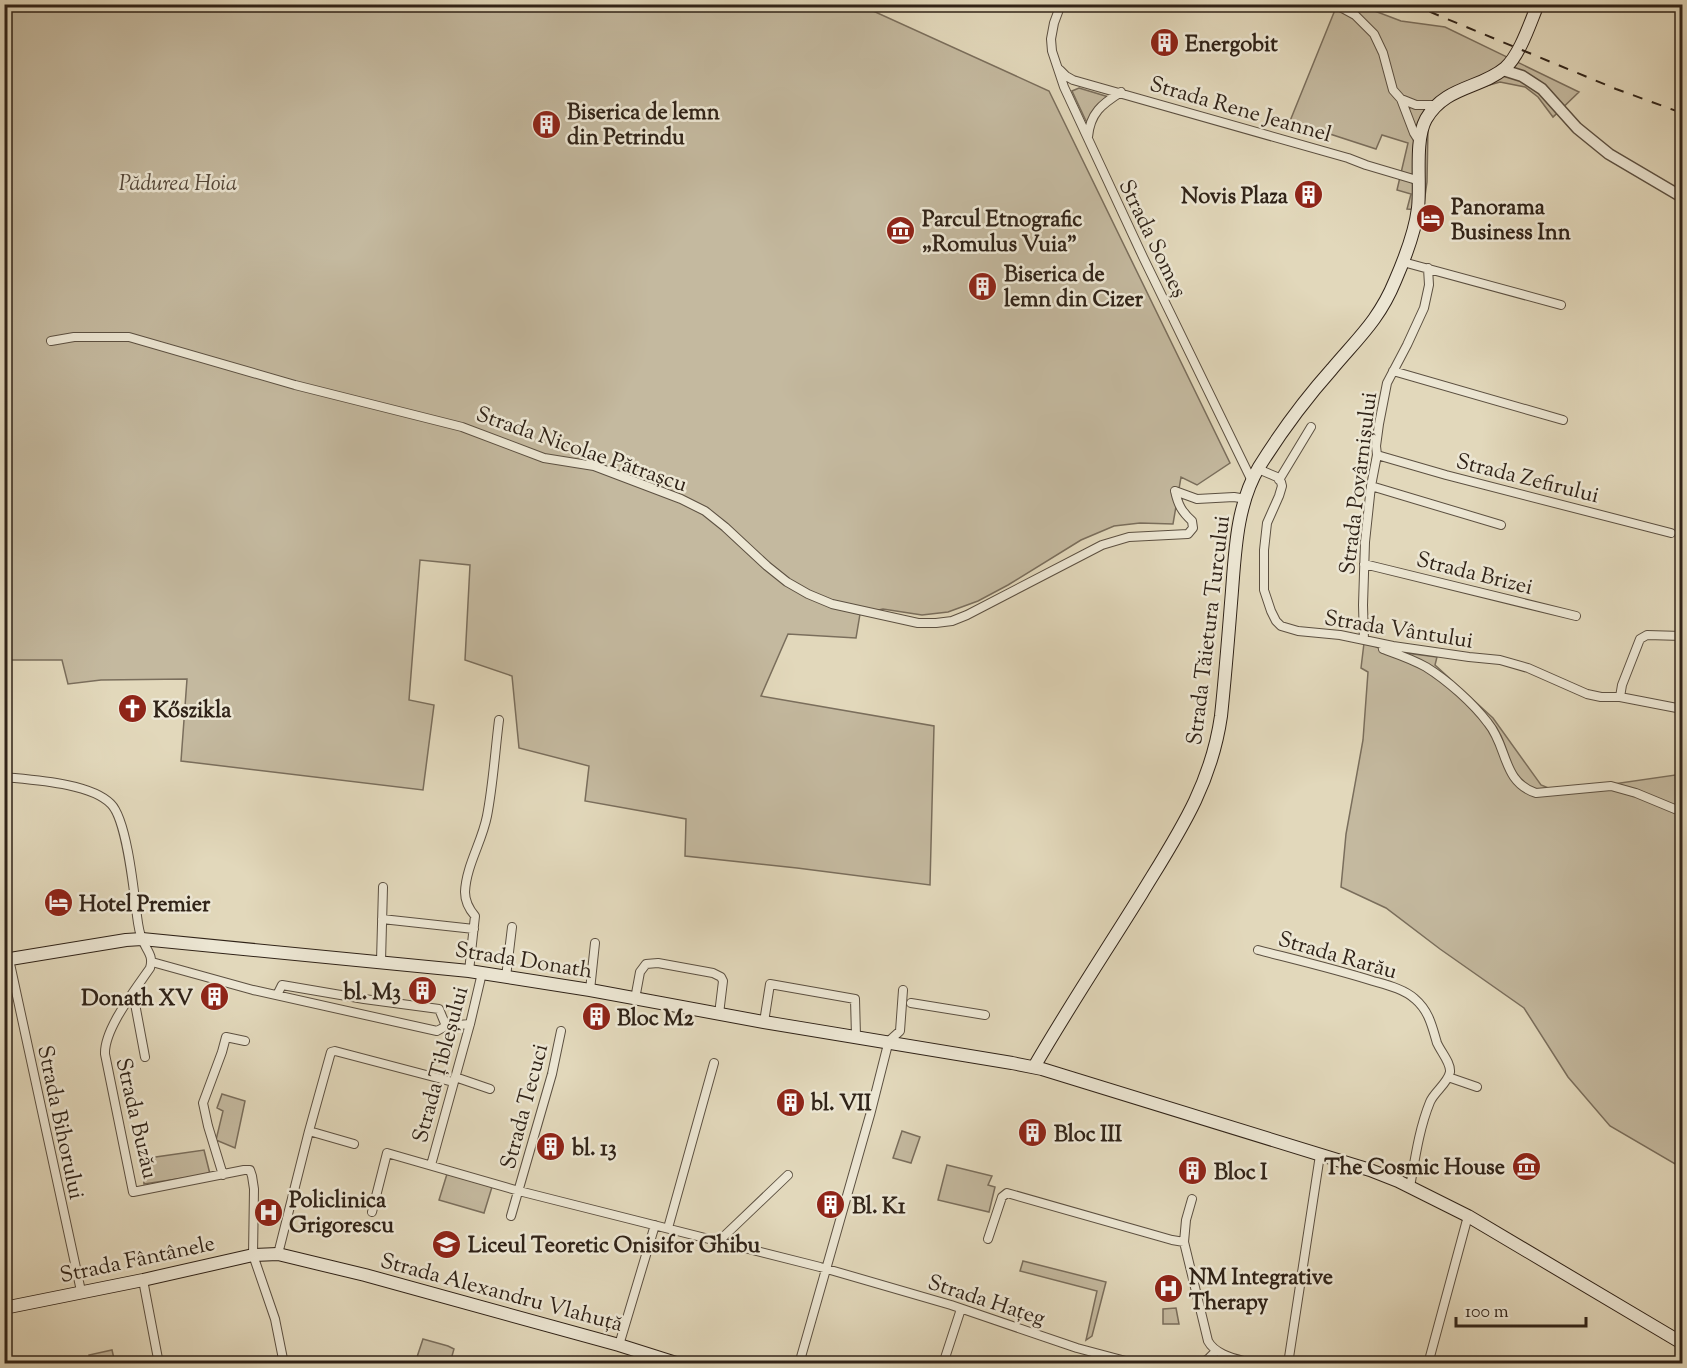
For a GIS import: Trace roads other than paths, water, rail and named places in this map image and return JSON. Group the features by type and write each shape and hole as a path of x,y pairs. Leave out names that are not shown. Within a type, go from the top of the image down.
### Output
{"main road":[{"path":"1503,70 1515,56 1538,4"},
{"name":"Strada Tăietura Turcului","path":"1034,1067 1161,863 1191,812 1204,782 1218,740 1236,544 1252,481 1280,436 1330,370 1373,323 1387,298 1403,262 1417,215 1420,181 1419,141 1424,123 1437,105 1449,95 1503,70"},
{"name":"Strada Donath","path":"7,960 142,939 381,961 469,971 590,990 1034,1067 1385,1176 1468,1216 1683,1343"},
{"name":"Strada Fântânele","path":"4,1308 253,1256 278,1254"},
{"name":"Strada Alexandru Vlahuță","path":"278,1254 365,1275 679,1364"}],"street":[{"name":"Strada Someș","path":"1061,4 1052,32 1055,65 1088,141 1252,481"},
{"path":"1335,4 1355,15 1374,34 1383,53 1393,90 1401,99 1419,141"},
{"name":"Strada Rene Jeannel","path":"1055,65 1071,79 1348,158 1420,181"},
{"path":"1503,70 1522,76 1542,89 1577,128 1609,154 1683,197"},
{"path":"1088,141 1090,123 1096,111 1122,92"},
{"path":"1401,99 1416,105 1437,105"},
{"path":"1403,262 1561,305"},
{"name":"Strada Povârnișului","path":"1368,641 1363,622 1364,564 1379,423 1387,382 1424,308 1429,285 1428,268"},
{"name":"Strada Nicolae Pătrașcu","path":"51,341 74,337 129,337 295,385 462,426 544,458 594,466 681,498 705,511 767,566 787,582 808,594 832,604 918,622 952,621 968,615 1102,544 1129,537 1188,534 1193,528 1192,520 1182,512 1175,491 1197,499 1234,497 1246,499"},
{"path":"1393,371 1563,420"},
{"path":"1258,469 1279,480 1311,427"},
{"name":"Strada Zefirului","path":"1377,455 1671,533"},
{"name":"Strada Vântului","path":"1279,480 1282,486 1267,523 1264,541 1264,590 1271,611 1281,626 1298,631 1340,635 1469,657 1500,660 1528,668 1587,694 1620,697 1683,709"},
{"path":"1371,486 1501,525"},
{"name":"Strada Brizei","path":"1364,564 1576,616"},
{"path":"1620,697 1622,685 1640,639 1647,635 1683,636"},
{"path":"1368,641 1427,668 1478,710 1497,736 1515,781 1526,790 1536,793 1611,786 1636,793 1683,812"},
{"path":"469,971 475,916 468,908 465,894 467,875 487,818 499,720"},
{"path":"4,777 70,786 110,803 118,816 125,842 138,927 152,962 277,995 437,1031 446,1026 470,1024"},
{"path":"381,961 383,887"},
{"path":"382,920 474,929"},
{"path":"506,977 512,927"},
{"path":"590,990 595,943"},
{"name":"Strada Rarău","path":"1258,950 1355,975 1403,991 1414,998 1429,1017 1437,1042 1449,1066 1448,1077"},
{"name":"Strada Bihorului","path":"7,960 81,1291"},
{"name":"Strada Buzău","path":"152,962 150,969 112,1028 105,1046 133,1192 250,1170 254,1189 253,1256"},
{"path":"635,999 640,972 646,964 658,963 713,973 721,977 723,981 719,1014"},
{"name":"Strada Țibleșului","path":"431,1165 482,973"},
{"path":"764,1022 770,984 855,999 856,1036"},
{"path":"277,995 282,986 439,1009 446,1026"},
{"path":"799,1364 889,1041 900,1031 903,990"},
{"path":"133,993 145,1057"},
{"path":"911,1003 986,1015"},
{"name":"Strada Tecuci","path":"519,1191 552,1074 561,1031"},
{"path":"223,1175 203,1103 226,1037 245,1041"},
{"path":"278,1254 331,1052 335,1051 490,1089"},
{"path":"668,1228 714,1063"},
{"path":"1410,1187 1423,1123 1429,1104 1437,1090 1448,1077 1477,1087"},
{"path":"309,1131 354,1144"},
{"name":"Strada Hațeg","path":"372,1212 387,1153 519,1191 720,1240 827,1269 961,1309 1077,1348 1137,1364"},
{"path":"1288,1364 1320,1155"},
{"path":"720,1240 788,1175"},
{"path":"511,1216 519,1191"},
{"path":"988,1239 1002,1197 1007,1193 1184,1242"},
{"path":"1192,1199 1184,1231 1184,1242 1206,1338 1216,1351 1254,1364"},
{"path":"1428,1364 1468,1216"},
{"path":"618,1345 655,1225"},
{"path":"253,1256 275,1319 284,1364"},
{"path":"143,1280 159,1364"},
{"path":"943,1364 961,1309"},
{"path":"1200,1364 1216,1351"}],"railway":[{"path":"1411,4 1616,89 1682,113"}],"place":[{"name":"Energobit","path":"1164,43"},
{"name":"Biserica de lemn din Petrindu","path":"546,124"},
{"name":"Novis Plaza","path":"1309,195"},
{"name":"Panorama Business Inn","path":"1430,219"},
{"name":"Parcul Etnografic „Romulus Vuia”","path":"901,231"},
{"name":"Biserica de lemn din Cizer","path":"983,286"},
{"name":"Kőszikla","path":"132,709"},
{"name":"Hotel Premier","path":"58,903"},
{"name":"bl. M3","path":"422,991"},
{"name":"Donath XV","path":"214,997"},
{"name":"Bloc M2","path":"596,1017"},
{"name":"bl. VII","path":"790,1102"},
{"name":"Bloc III","path":"1033,1133"},
{"name":"bl. 13","path":"551,1147"},
{"name":"The Cosmic House","path":"1526,1166"},
{"name":"Bloc I","path":"1193,1171"},
{"name":"Bl. K1","path":"831,1205"},
{"name":"Policlinica Grigorescu","path":"268,1212"},
{"name":"Liceul Teoretic Onisifor Ghibu","path":"447,1244"},
{"name":"NM Integrative Therapy","path":"1168,1289"}],"park label":[{"name":"Pădurea Hoia","path":"178,182"}]}
